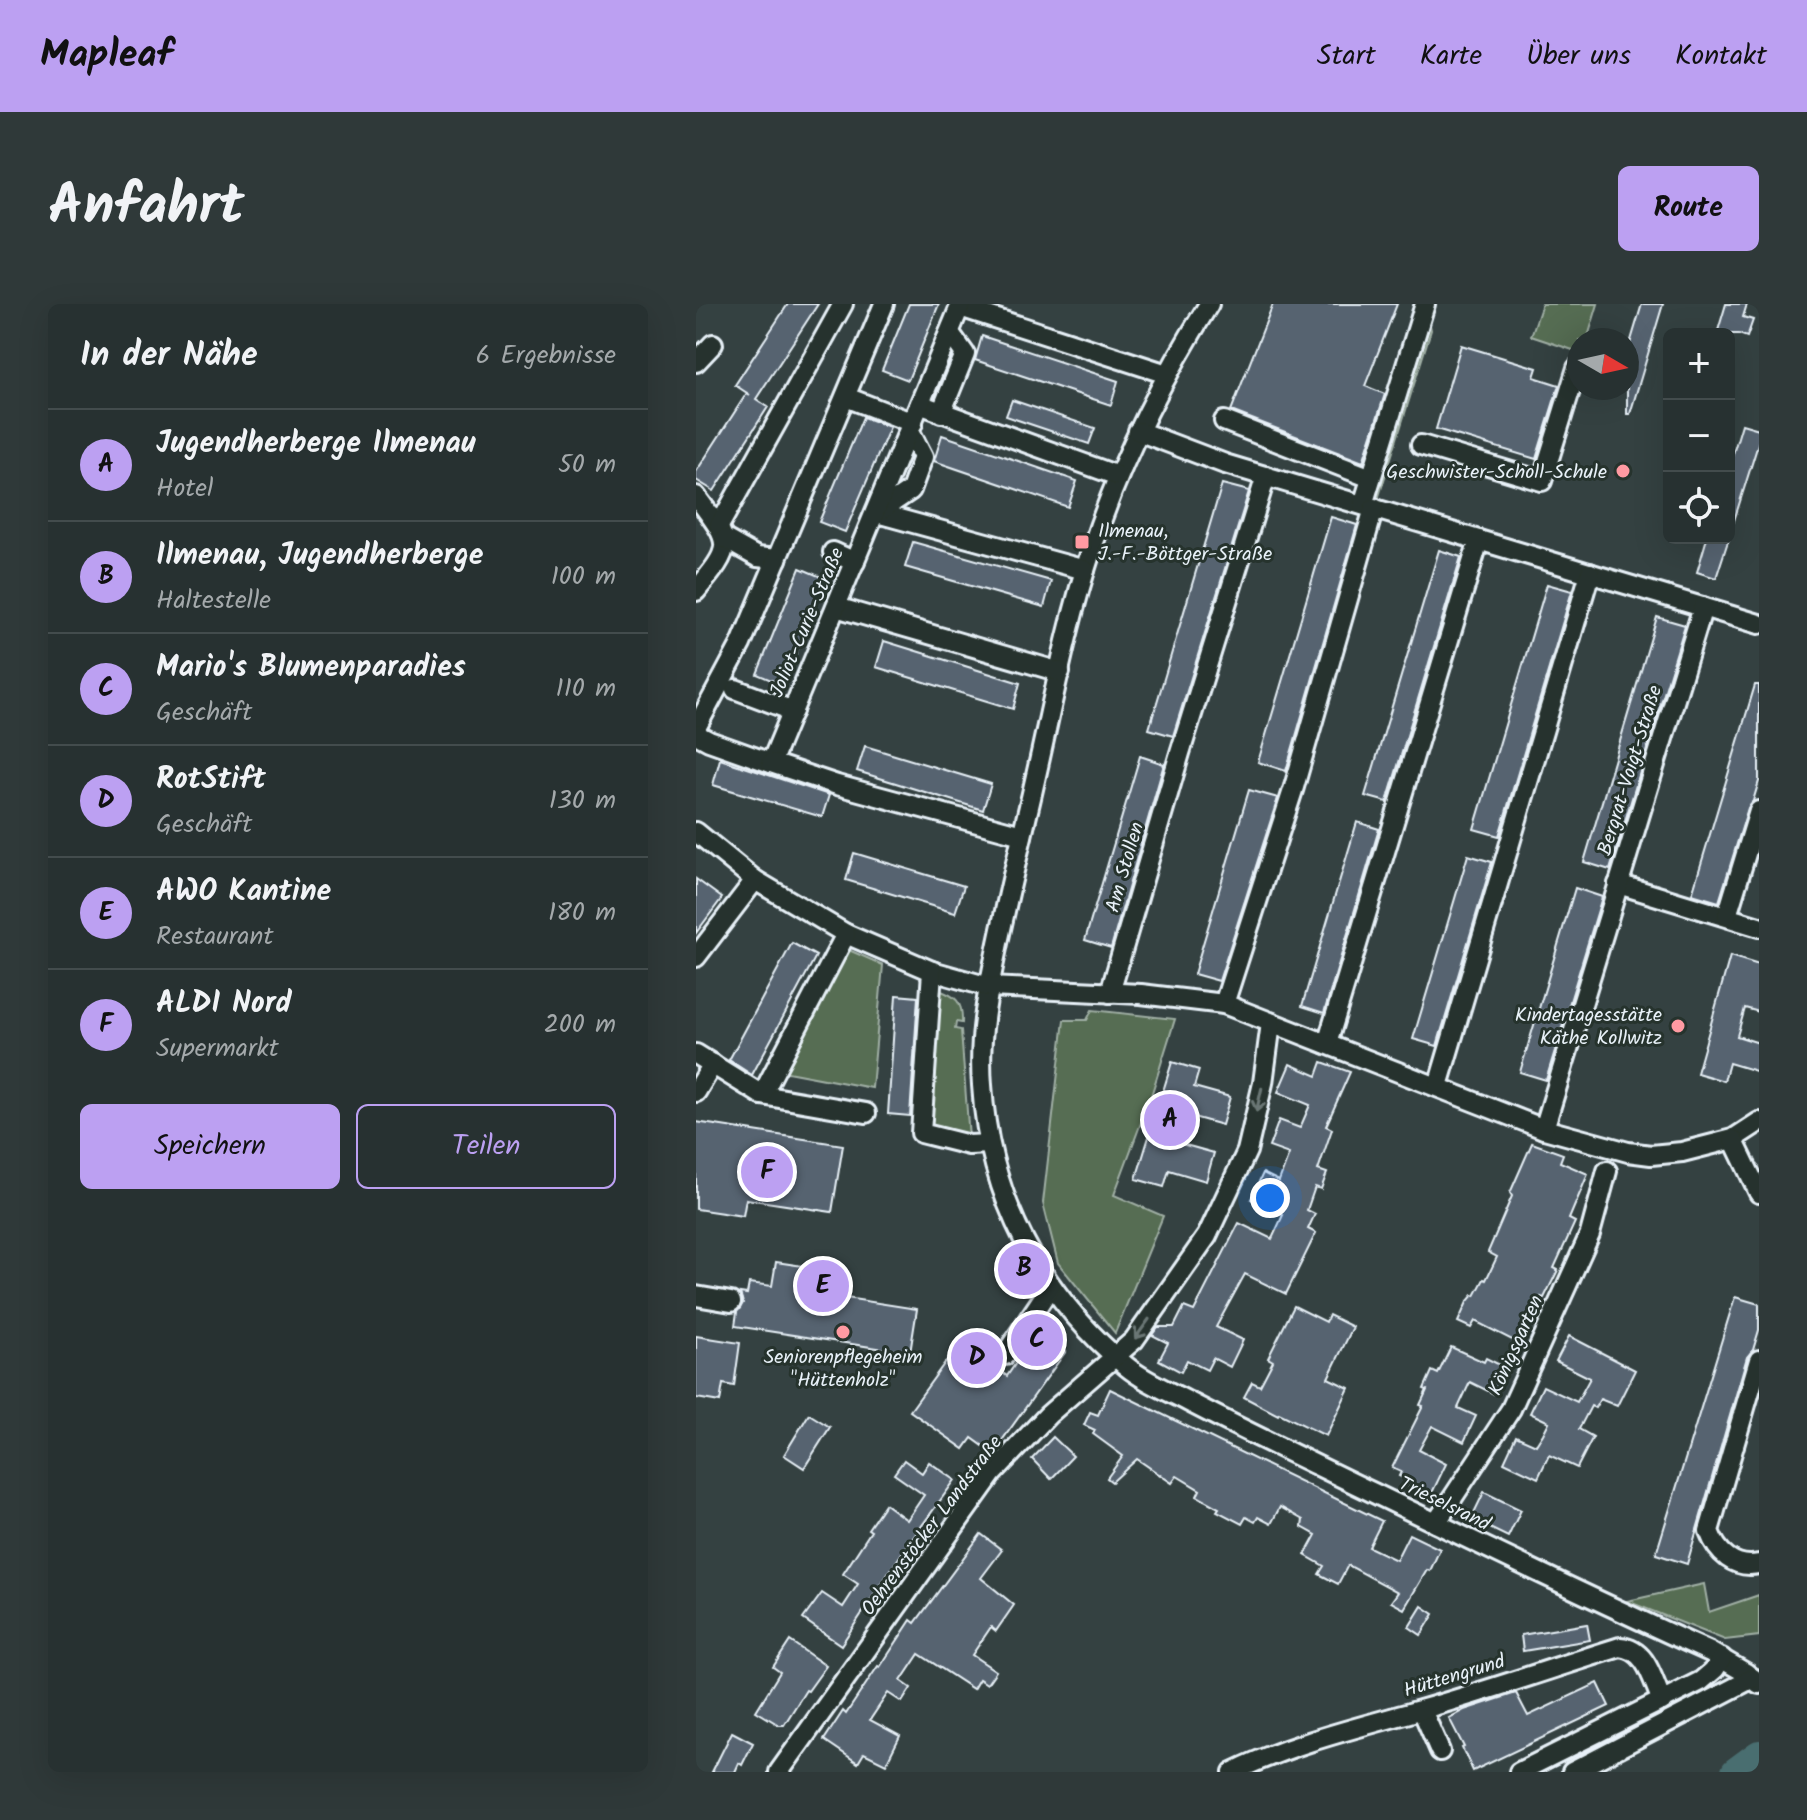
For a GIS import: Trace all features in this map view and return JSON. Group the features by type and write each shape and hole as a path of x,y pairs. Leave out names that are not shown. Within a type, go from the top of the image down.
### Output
{"street":[{"path":"696,591 724,554 722,533 843,304"},
{"path":"884,304 741,644 696,731 709,741 837,785 1022,835"},
{"name":"Trieselsrand","path":"1209,304 1167,374 1138,431 1118,476 1085,570 989,987 980,1044 982,1085 989,1144 1009,1184 1016,1225 1034,1263 1051,1286 1115,1356 1142,1377 1436,1523 1722,1658 1756,1681"},
{"path":"1224,1004 1294,787 1368,507 1371,478 1425,304"},
{"path":"960,306 1167,374"},
{"name":"Joliot-Curie-Straße","path":"771,763 922,405 960,306"},
{"path":"941,413 965,354 950,333"},
{"path":"696,362 713,344"},
{"path":"846,397 911,426"},
{"path":"1421,445 1542,481 1567,400"},
{"path":"922,405 1118,476"},
{"path":"1224,421 1371,478"},
{"path":"1138,431 1225,464 1759,624"},
{"path":"1291,483 1301,451"},
{"name":"Am Stollen","path":"1110,993 1266,476"},
{"path":"696,496 722,533 757,557 777,559"},
{"path":"877,513 1085,570"},
{"path":"1327,1044 1479,540"},
{"path":"833,552 855,562"},
{"path":"1438,1086 1590,573"},
{"path":"836,607 1060,672"},
{"name":"Bergrat-Voigt-Straße","path":"1703,607 1618,884 1759,927"},
{"path":"735,689 793,711"},
{"path":"1727,916 1759,811"},
{"path":"696,832 755,880 846,934 932,971 989,987 1110,993 1224,1004 1544,1129 1612,1148 1651,1155 1682,1152 1733,1139 1759,1122"},
{"path":"696,957 755,880"},
{"path":"1544,1129 1618,884"},
{"path":"762,1095 846,934"},
{"path":"932,971 921,1133 969,1145 989,1144"},
{"name":"Oehrenstöcker Landstraße","path":"779,1772 992,1474 1040,1423 1134,1340 1207,1236 1247,1151 1263,1083 1271,1023"},
{"path":"696,1054 762,1095 866,1113"},
{"path":"696,1092 713,1064"},
{"path":"1733,1139 1759,1193"},
{"name":"Königsgarten","path":"1436,1523 1511,1409 1590,1234 1607,1171"},
{"path":"1005,1355 1051,1286"},
{"path":"696,1296 731,1302"},
{"path":"1759,1360 1709,1531 1714,1545 1726,1558 1742,1565 1759,1564"},
{"name":"Hüttengrund","path":"1233,1772 1264,1757 1328,1735 1422,1710 1620,1647 1632,1648 1641,1655 1662,1701"},
{"path":"1519,1772 1701,1681 1722,1658"},
{"path":"1572,1772 1756,1681"},
{"path":"1422,1710 1440,1751"}],"green space":[{"path":"1542,304 1598,304 1591,328 1567,328 1567,348 1531,336"},
{"path":"1427,310 1431,330 1379,496 1375,494"},
{"path":"842,947 883,965 872,1088 777,1070"},
{"path":"936,989 957,1000 961,1009 962,1023 956,1022 955,1029 961,1030 969,1139 928,1127"},
{"path":"1092,1010 1175,1019 1151,1096 1114,1195 1163,1216 1115,1333 1058,1263 1043,1203 1064,1020 1087,1020"},
{"path":"1704,1584 1709,1612 1759,1595 1759,1636 1725,1640 1627,1601"}],"building":[{"path":"788,304 818,304 756,399 768,407 714,491 696,480 696,472 747,393 735,385"},
{"path":"909,304 939,304 908,380 882,370"},
{"path":"1273,304 1397,304 1365,386 1385,394 1363,462 1231,411"},
{"path":"1642,304 1663,304 1639,384 1639,328 1635,328"},
{"path":"1726,304 1747,304 1743,317 1753,320 1747,337 1735,334 1735,328 1719,328"},
{"path":"982,336 1118,381 1111,405 975,360"},
{"path":"1461,345 1537,368 1534,377 1559,385 1536,459 1436,429"},
{"path":"1012,400 1095,428 1089,444 1006,416"},
{"path":"1627,400 1634,400 1630,414 1627,414"},
{"path":"863,417 890,427 845,532 819,522"},
{"path":"1742,424 1759,429 1759,441 1735,517 1735,472 1735,447"},
{"path":"942,435 1077,481 1068,507 934,461"},
{"path":"1222,484 1249,491 1173,736 1149,729"},
{"path":"1331,517 1357,525 1286,771 1258,762"},
{"path":"913,542 1051,581 1044,607 905,567"},
{"path":"1705,544 1727,544 1716,578 1697,572"},
{"path":"1439,550 1461,557 1387,802 1365,796"},
{"path":"800,568 826,579 783,685 757,674"},
{"path":"1547,584 1572,591 1499,836 1474,829"},
{"path":"1657,617 1685,625 1610,870 1584,862"},
{"path":"884,641 1020,683 1013,709 876,667"},
{"path":"1755,685 1759,685 1759,781 1719,902 1692,894"},
{"path":"865,746 991,784 983,810 857,771"},
{"path":"1140,756 1164,764 1111,948 1085,940"},
{"path":"720,759 829,795 822,817 713,785"},
{"path":"1249,790 1278,798 1219,981 1194,974"},
{"path":"1357,822 1379,829 1324,1013 1302,1006"},
{"path":"854,853 964,886 955,913 846,880"},
{"path":"1468,855 1492,862 1437,1046 1413,1039"},
{"path":"696,879 722,898 696,933"},
{"path":"1575,888 1602,897 1546,1080 1520,1072"},
{"path":"792,943 816,956 752,1075 729,1060"},
{"path":"1730,956 1759,965 1759,1012 1745,1008 1737,1036 1759,1043 1759,1072 1729,1063 1724,1081 1697,1073"},
{"path":"896,995 918,997 910,1116 888,1114"},
{"path":"1172,1062 1199,1070 1194,1087 1230,1097 1222,1125 1186,1115 1178,1143 1214,1153 1206,1181 1169,1170 1164,1187 1136,1179"},
{"path":"1322,1062 1350,1072 1326,1126 1332,1129 1318,1170 1327,1173 1321,1189 1315,1187 1307,1210 1315,1214 1308,1229 1316,1233 1286,1294 1245,1274 1216,1327 1243,1340 1230,1367 1213,1358 1207,1370 1187,1360 1181,1372 1159,1360 1168,1343 1152,1335 1158,1327 1174,1327 1184,1307 1194,1311 1239,1223 1272,1239 1283,1215 1251,1199 1263,1173 1279,1181 1289,1154 1269,1147 1279,1120 1300,1128 1310,1105 1278,1092 1290,1064 1317,1076"},
{"path":"696,1122 843,1145 832,1212 746,1199 743,1216 696,1209"},
{"path":"1532,1143 1563,1154 1560,1162 1588,1174 1569,1219 1575,1222 1554,1268 1558,1270 1518,1343 1475,1321 1471,1328 1458,1322 1467,1302 1486,1280 1497,1257 1488,1252"},
{"name":"Seniorenpflegeheim \"Hüttenholz\"","path":"776,1262 837,1271 833,1296 917,1309 910,1353 735,1326 737,1312 743,1303 740,1293 747,1294 749,1283 772,1286"},
{"path":"1735,1297 1759,1304 1759,1330 1753,1350 1747,1357 1687,1564 1656,1554"},
{"path":"1294,1306 1326,1322 1329,1315 1353,1327 1328,1378 1349,1388 1326,1436 1244,1397 1252,1382 1260,1386 1273,1361 1268,1358"},
{"path":"1038,1331 1066,1351 993,1453 972,1438 964,1449 910,1411 960,1342 1007,1376"},
{"path":"696,1336 740,1343 734,1386 723,1384 720,1402 696,1398"},
{"path":"1569,1336 1635,1370 1617,1406 1600,1399 1595,1408 1591,1406 1579,1429 1593,1437 1577,1468 1549,1455 1538,1478 1504,1462 1516,1436 1536,1445 1543,1434 1549,1422 1530,1413 1543,1386 1577,1402 1590,1378 1556,1361"},
{"path":"1451,1347 1506,1368 1494,1394 1470,1382 1458,1408 1476,1416 1464,1442 1432,1426 1419,1450 1446,1464 1430,1497 1409,1487 1412,1482 1399,1476 1401,1472 1392,1468 1423,1406 1420,1405 1427,1390 1424,1389 1432,1371 1438,1374"},
{"path":"1110,1389 1382,1521 1369,1547 1396,1560 1409,1534 1440,1549 1430,1571 1427,1570 1404,1609 1391,1602 1398,1592 1348,1565 1338,1584 1319,1574 1324,1566 1305,1555 1316,1535 1302,1527 1303,1520 1280,1507 1271,1524 1258,1517 1255,1522 1246,1517 1242,1524 1197,1496 1200,1490 1177,1476 1172,1483 1137,1459 1112,1482 1107,1478 1123,1456 1093,1434 1095,1430 1084,1425 1090,1412 1098,1415"},
{"path":"809,1414 830,1427 804,1468 784,1455"},
{"path":"1053,1437 1073,1456 1051,1479 1032,1459"},
{"path":"904,1460 922,1473 929,1462 955,1480 841,1645 803,1619 822,1593 843,1607 858,1584 843,1574 885,1504 907,1520 924,1495 894,1474"},
{"path":"1484,1492 1521,1510 1508,1537 1471,1519"},
{"path":"981,1534 1002,1550 981,1578 1014,1605 996,1631 991,1627 972,1655 996,1671 987,1684 979,1679 973,1689 919,1654 901,1681 911,1688 902,1702 888,1693 870,1720 900,1736 886,1764 864,1753 858,1763 824,1740 843,1711 846,1714 911,1620 915,1623"},
{"path":"1422,1606 1434,1614 1421,1635 1409,1627"},
{"path":"1587,1624 1590,1640 1523,1651 1521,1635"},
{"path":"790,1641 826,1666 784,1725 779,1725 756,1711 780,1672 773,1667"},
{"path":"1598,1683 1609,1706 1473,1771 1449,1718 1516,1693 1528,1716"},
{"path":"732,1732 753,1743 742,1765 739,1763 735,1772 712,1772"}],"waterway":[{"path":"1736,1772 1759,1755"}],"place":[{"name":"Geschwister-Scholl-Schule","path":"1623,471"},
{"name":"Ilmenau, J.-F.-Böttger-Straße","path":"1082,542"},
{"name":"Kindertagesstätte Käthe Kollwitz","path":"1678,1026"},
{"name":"Jugendherberge Ilmenau","path":"1170,1120"},
{"name":"ALDI Nord","path":"767,1172"},
{"name":"Ilmenau, Jugendherberge","path":"1024,1269"},
{"name":"AWO Kantine","path":"823,1286"},
{"name":"Seniorenpflegeheim \"Hüttenholz\"","path":"843,1332"},
{"name":"Mario's Blumenparadies","path":"1037,1340"},
{"name":"RotStift","path":"977,1358"}]}
